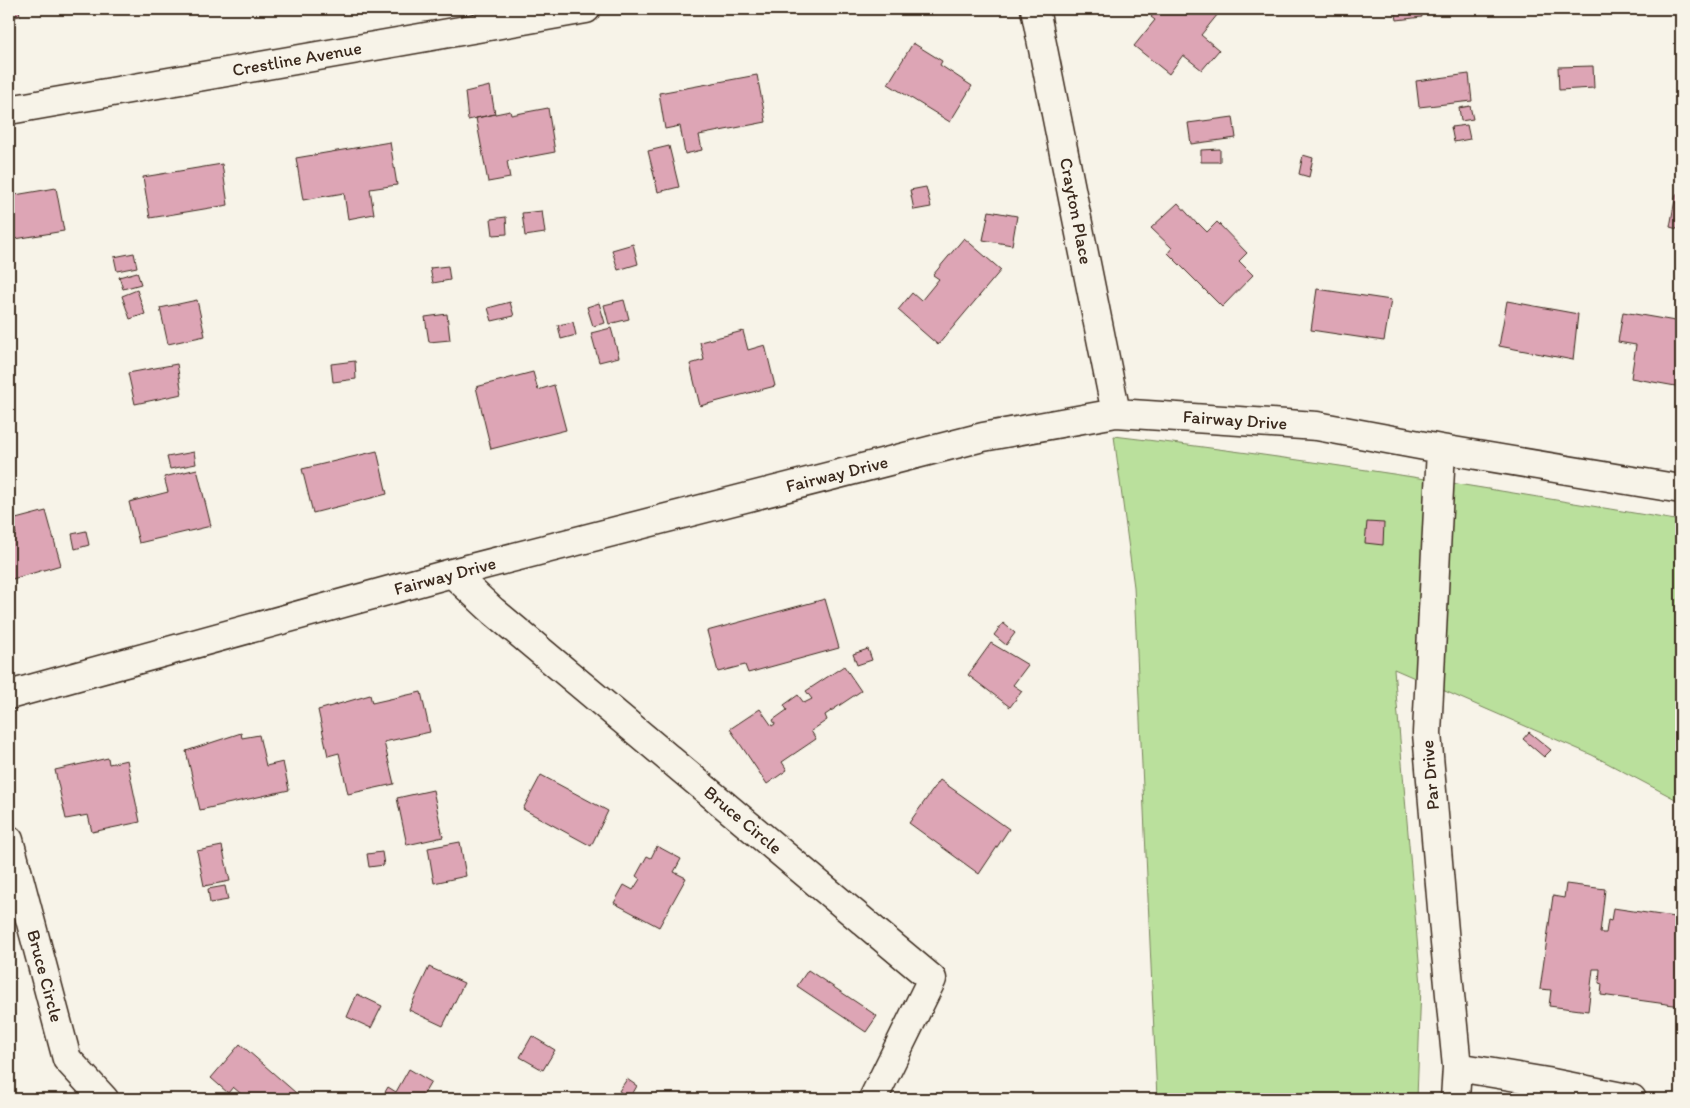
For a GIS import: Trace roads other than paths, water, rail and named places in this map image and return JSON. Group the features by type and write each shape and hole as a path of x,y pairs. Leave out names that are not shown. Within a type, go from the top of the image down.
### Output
{"street":[{"name":"Crestline Avenue","path":"9,110 586,9"},
{"name":"Crayton Place","path":"1035,9 1116,413"},
{"name":"Fairway Drive","path":"9,695 452,573 983,437 1116,413 1317,426 1441,449 1681,489"},
{"name":"Par Drive","path":"1441,449 1427,733 1444,944 1457,1067 1455,1099"},
{"name":"Bruce Circle","path":"452,573 493,611 932,979 873,1099"},
{"name":"Bruce Circle","path":"9,840 67,1059 104,1099"},
{"path":"1457,1067 1632,1099"}]}
